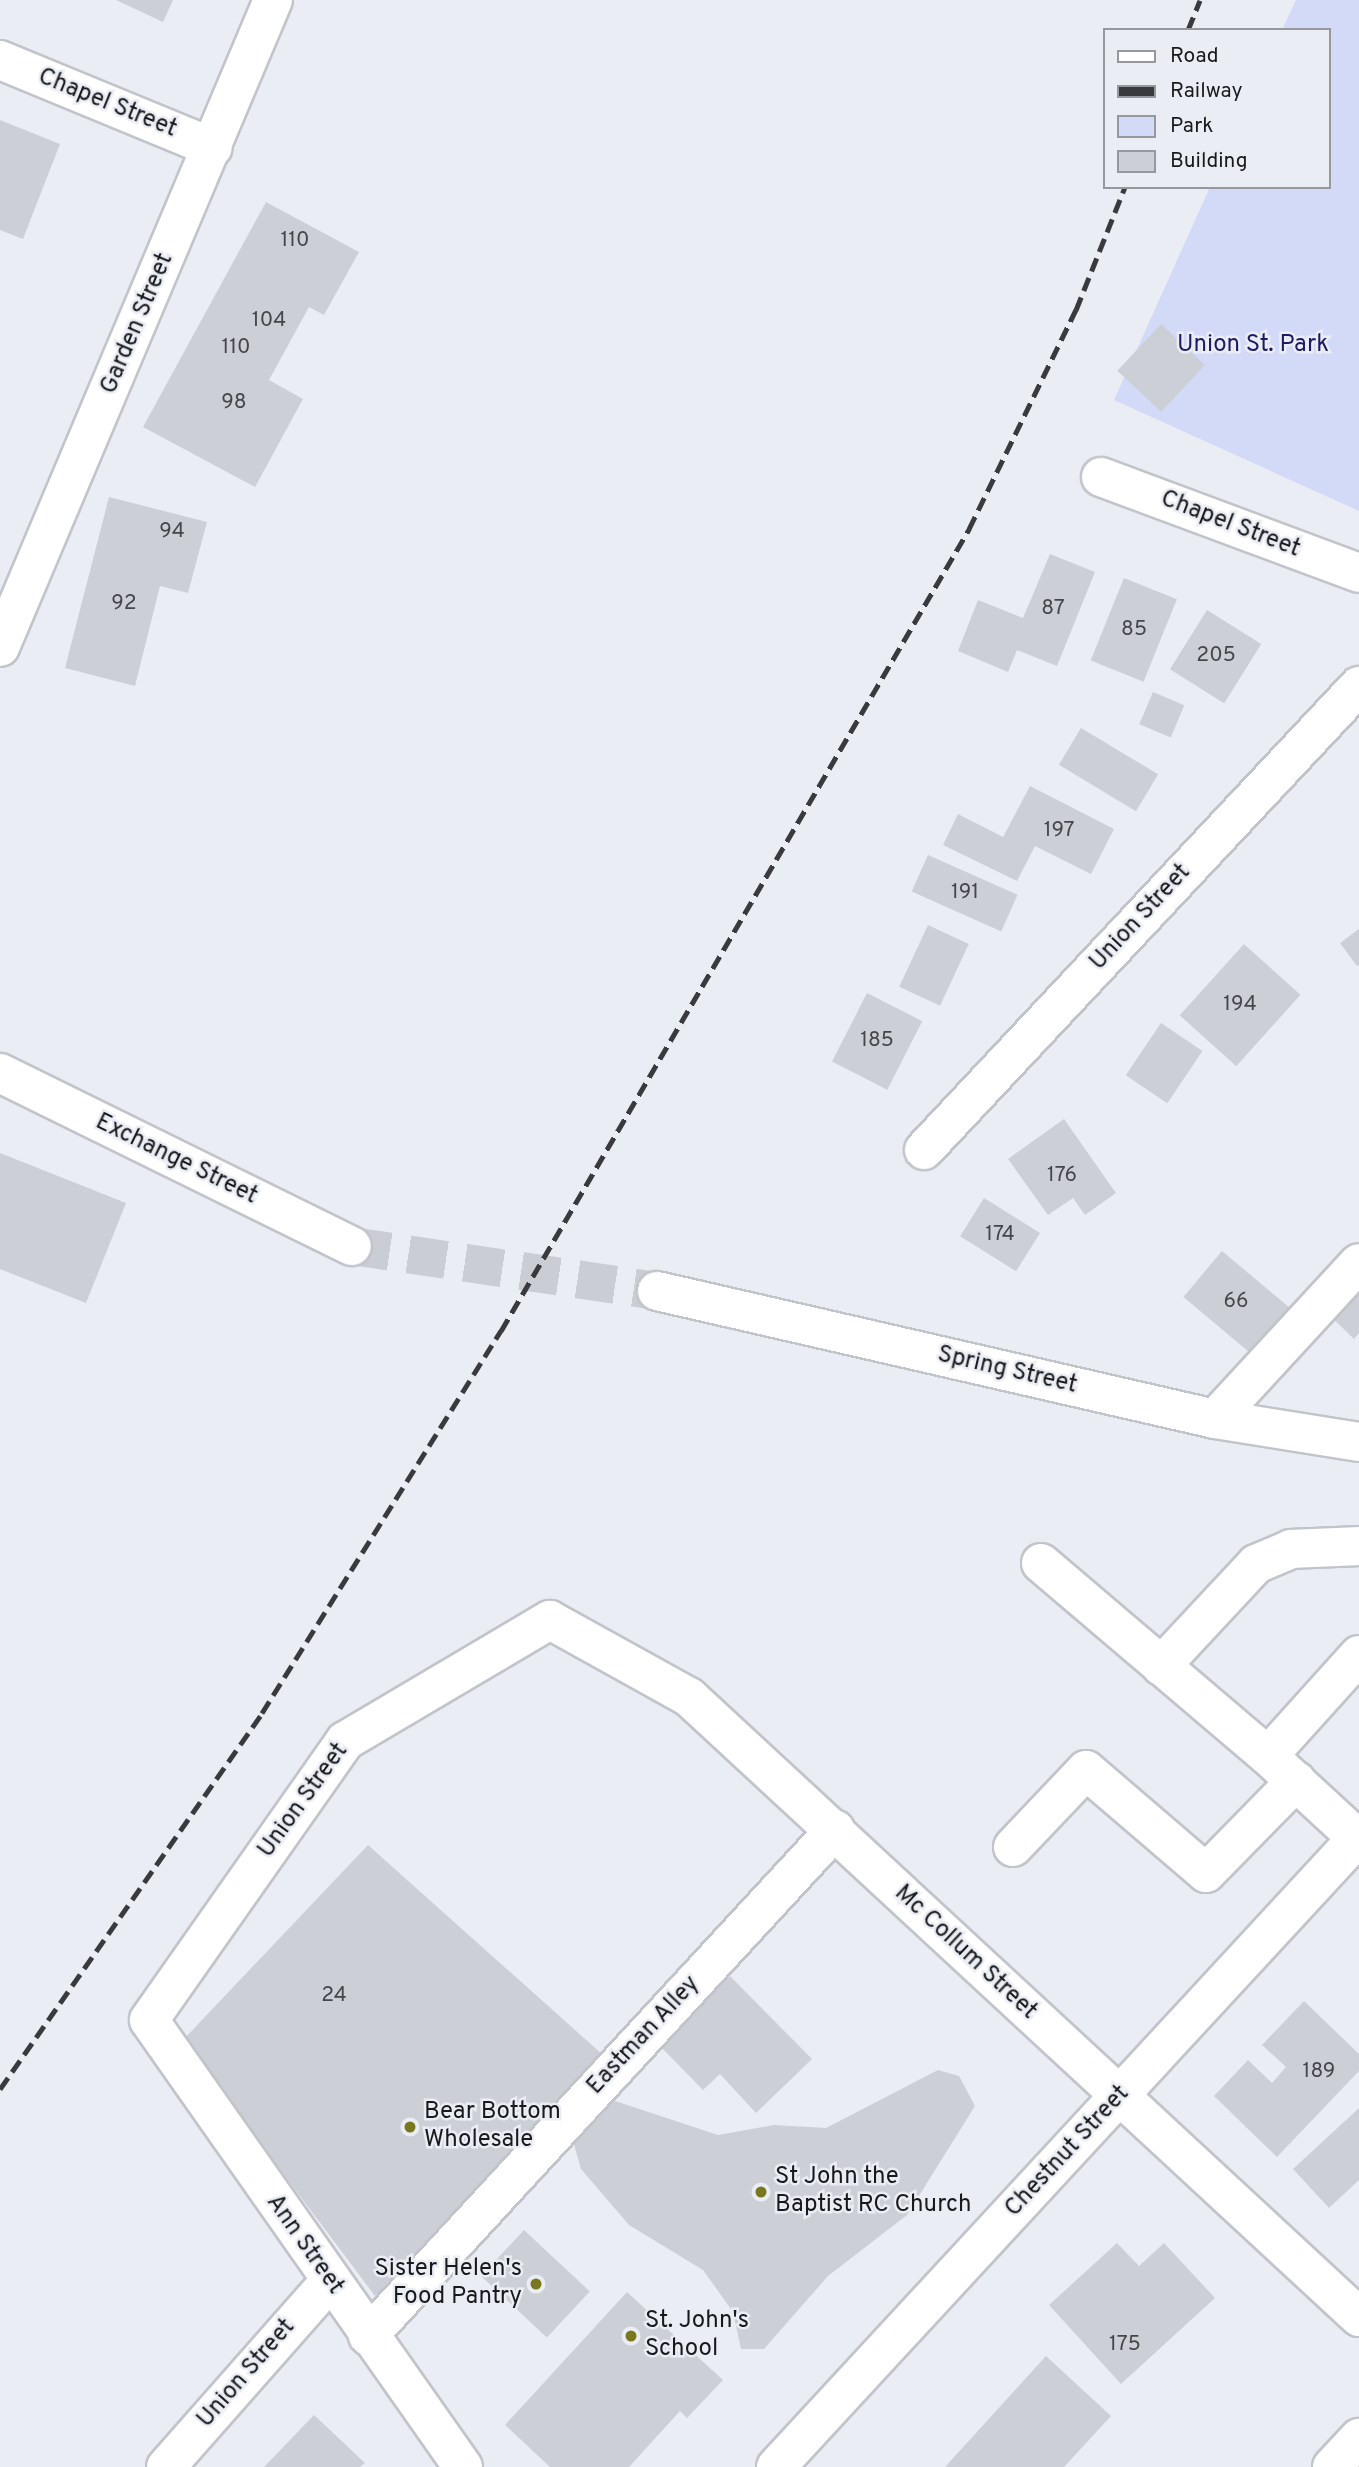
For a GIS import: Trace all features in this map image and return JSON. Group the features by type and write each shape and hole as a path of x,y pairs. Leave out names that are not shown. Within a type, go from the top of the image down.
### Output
{"street":[{"name":"Garden Street","path":"0,647 214,148 273,0"},
{"name":"Chapel Street","path":"0,60 214,148"},
{"name":"Chapel Street","path":"1101,477 1359,573"},
{"name":"Union Street","path":"924,1150 1359,686"},
{"name":"Exchange Street","path":"0,1073 352,1246"},
{"path":"1215,1419 1359,1263"},
{"name":"Spring Street","path":"657,1291 1215,1419 1359,1442"},
{"path":"1161,1666 1256,1564 1291,1549 1359,1546"},
{"path":"1041,1563 1268,1756 1358,1837"},
{"name":"Union Street","path":"149,2020 345,1741 550,1620"},
{"name":"Mc Collum Street","path":"550,1620 689,1697 835,1830 1119,2098 1359,2317"},
{"path":"1268,1756 1359,1655"},
{"path":"1013,1847 1086,1770 1206,1873 1296,1781"},
{"name":"Eastman Alley","path":"368,2336 835,1830"},
{"name":"Chestnut Street","path":"776,2467 1358,1837"},
{"name":"Ann Street","path":"149,2020 328,2282 463,2467"},
{"name":"Union Street","path":"166,2467 328,2282"},
{"path":"1332,2467 1359,2438"}],"green space":[{"name":"Union St. Park","path":"1296,0 1359,0 1359,511 1114,400 1209,189 1331,189 1331,28 1283,28"}],"building":[{"path":"116,0 173,0 163,22"},
{"path":"0,120 60,144 23,239 0,230"},
{"path":"266,202 359,252 324,315 309,307 269,380 303,399 255,487 143,427"},
{"path":"1161,324 1205,365 1161,412 1117,371"},
{"path":"109,497 207,522 188,593 160,586 135,686 65,668"},
{"path":"1050,554 1095,572 1057,666 1017,650 1008,672 958,651 978,600 1023,618"},
{"path":"1124,578 1177,599 1144,682 1091,661"},
{"path":"1207,610 1261,644 1224,703 1170,669"},
{"path":"1153,692 1184,705 1171,738 1139,724"},
{"path":"1081,728 1158,774 1136,811 1059,765"},
{"path":"1030,786 1114,829 1091,874 1035,846 1017,881 943,845 958,814 1003,837"},
{"path":"928,855 1018,895 1001,931 912,892"},
{"path":"928,925 969,944 940,1006 899,987"},
{"path":"1359,929 1359,965 1357,966 1340,943"},
{"path":"1244,944 1300,995 1236,1066 1180,1015"},
{"path":"867,993 922,1021 887,1090 832,1062"},
{"path":"1161,1023 1202,1051 1167,1103 1126,1075"},
{"path":"1064,1119 1116,1193 1085,1215 1073,1198 1048,1215 1008,1159"},
{"path":"0,1153 126,1203 86,1303 0,1269"},
{"path":"984,1198 1040,1233 1016,1271 960,1236"},
{"path":"1222,1251 1289,1308 1251,1354 1183,1297"},
{"path":"1359,1270 1359,1333 1354,1339 1321,1307"},
{"path":"368,1845 603,2055 375,2296 183,2040"},
{"path":"730,1976 812,2059 756,2113 720,2074 703,2090 659,2045"},
{"path":"1304,2001 1359,2054 1359,2071 1277,2157 1214,2096 1248,2060 1272,2083 1286,2067 1262,2045"},
{"name":"St John the Baptist RC Church","path":"938,2070 959,2076 975,2106 907,2215 828,2276 764,2349 741,2349 733,2312 703,2270 629,2225 581,2169 567,2120 591,2093 718,2135 774,2125 826,2128"},
{"path":"1359,2108 1359,2180 1329,2208 1293,2169"},
{"name":"Sister Helen's Food Pantry","path":"524,2230 590,2291 547,2337 481,2276"},
{"path":"1117,2243 1139,2266 1164,2243 1215,2298 1121,2384 1049,2305"},
{"name":"St. John's School","path":"627,2292 723,2380 687,2418 680,2411 629,2467 550,2467 505,2425"},
{"path":"1046,2356 1111,2416 1064,2467 945,2467"},
{"path":"314,2415 365,2463 360,2467 264,2467"}],"tunnel":[{"path":"352,1246 657,1291"}],"railway":[{"path":"1189,28 1200,0"},
{"path":"0,2089 262,1713 501,1331 969,529 1076,310 1124,189"}],"place":[{"name":"Bear Bottom Wholesale","path":"410,2127"},
{"name":"St John the Baptist RC Church","path":"761,2192"},
{"name":"Sister Helen's Food Pantry","path":"536,2284"},
{"name":"St. John's School","path":"631,2336"}]}
